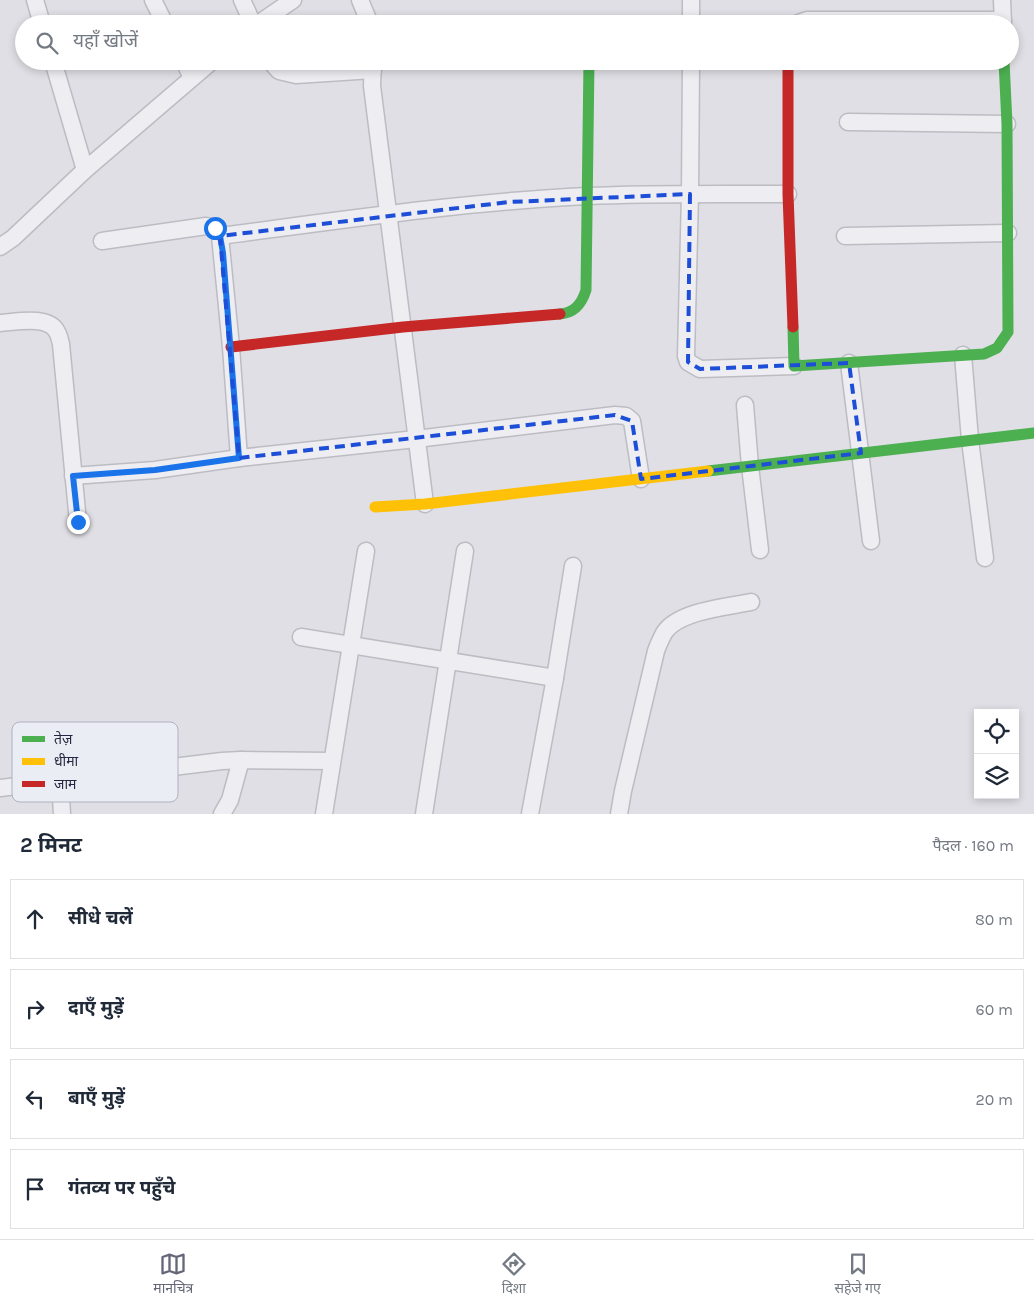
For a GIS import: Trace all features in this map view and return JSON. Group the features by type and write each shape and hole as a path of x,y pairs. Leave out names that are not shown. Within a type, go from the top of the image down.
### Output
{"street":[{"path":"35,0 39,15"},
{"path":"153,0 160,15"},
{"path":"242,0 249,15"},
{"path":"271,15 293,0"},
{"path":"360,0 366,15"},
{"path":"691,0 691,15"},
{"path":"1002,0 1003,15"},
{"path":"56,70 85,170"},
{"path":"188,70 192,78"},
{"path":"0,247 13,238 85,170 201,70"},
{"path":"278,70 296,75 334,70"},
{"path":"373,70 372,86 425,504"},
{"path":"231,347 403,327 566,314 576,310 583,302 586,290 589,70"},
{"path":"691,70 686,356 688,362 700,369 794,366 984,354 997,348 1008,332 1007,124 1004,70"},
{"path":"788,70 788,194 794,366"},
{"path":"848,122 1007,124"},
{"path":"220,236 389,214 588,196 788,194"},
{"path":"102,241 206,226 215,228 220,236 239,458"},
{"path":"845,236 1008,233"},
{"path":"0,322 37,320 48,324 57,331 61,344 78,522"},
{"path":"963,355 970,440 985,558"},
{"path":"849,363 871,541"},
{"path":"745,405 760,550"},
{"path":"73,476 155,470 239,458 615,415 626,416 632,421 641,479"},
{"path":"375,507 425,504 1034,433"},
{"path":"424,814 465,550"},
{"path":"324,814 366,551"},
{"path":"530,814 573,566"},
{"path":"619,814 656,651 665,632 676,622 692,614 751,602"},
{"path":"301,637 555,678"},
{"path":"178,766 222,760 332,761"},
{"path":"222,814 230,800 241,760"}],"highlighted area":[{"path":"690,194 688,362 700,369 849,363 861,453 641,479 632,421 615,415 239,458 220,236 509,202"}],"traffic: fast":[{"path":"560,314 574,309 586,290 589,70"},
{"path":"793,327 794,366 984,354 997,348 1008,332 1007,124 1004,70"},
{"path":"708,471 1034,433"}],"traffic: slow":[{"path":"375,507 425,504 708,471"}],"traffic: jam":[{"path":"788,70 788,194 793,327"},
{"path":"231,347 403,327 560,314"}],"route":[{"path":"78,522 73,476 155,470 239,458 223,253 220,236 215,228"}]}
